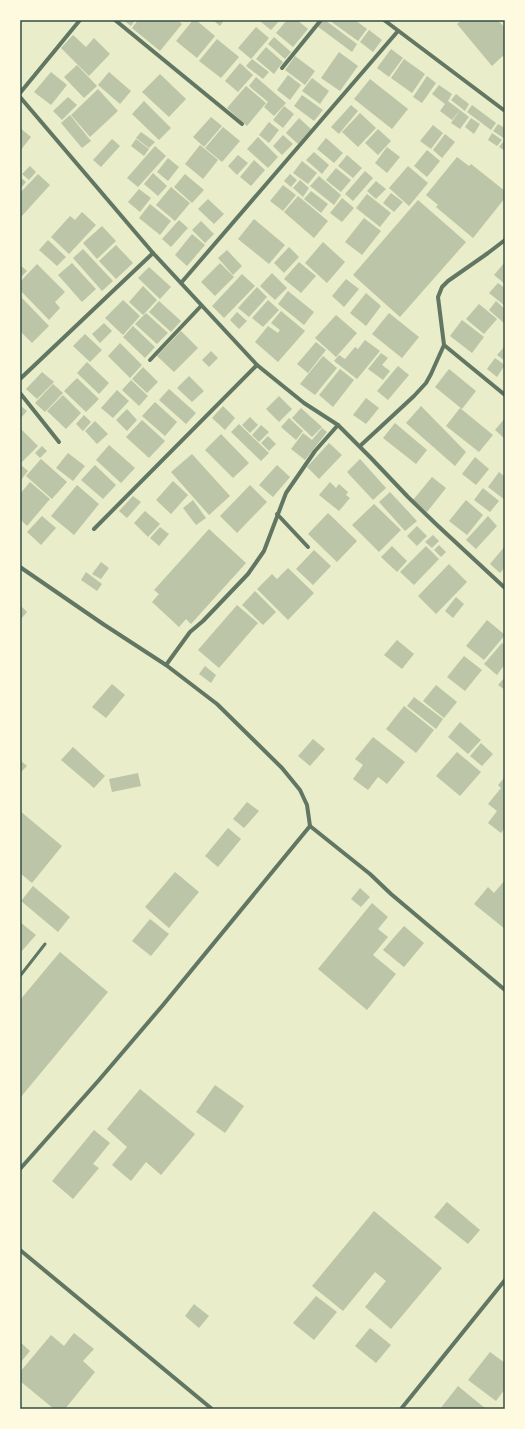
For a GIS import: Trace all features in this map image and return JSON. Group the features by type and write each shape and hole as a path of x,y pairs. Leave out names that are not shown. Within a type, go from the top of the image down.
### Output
{"street":[{"path":"20,93 80,20"},
{"path":"115,20 242,124"},
{"path":"282,68 320,20"},
{"path":"384,20 505,111"},
{"path":"181,283 398,31"},
{"path":"20,97 153,253 257,365 289,391 338,425 437,525 505,588"},
{"path":"360,446 426,383 444,345 438,297 442,287 448,281 505,240"},
{"path":"20,379 153,253"},
{"path":"150,360 201,306"},
{"path":"444,345 505,395"},
{"path":"94,528 257,365"},
{"path":"20,393 59,442"},
{"path":"166,665 190,632 203,621 248,574 264,551 277,514 286,493 295,478 315,451 338,425"},
{"path":"277,514 308,546"},
{"path":"20,567 166,665 217,704 282,768 300,790 307,805 310,826 370,874 396,898 505,990"},
{"path":"20,1168 99,1080 158,1011 310,826"},
{"path":"20,1250 212,1409"},
{"path":"401,1409 505,1280"}],"lane":[{"path":"20,976 45,944"}],"building":[{"path":"123,20 135,20 131,26"},
{"path":"138,20 178,20 182,24 160,51 132,28"},
{"path":"193,20 196,20 215,36 197,58 176,41"},
{"path":"213,20 224,20 220,26"},
{"path":"263,20 280,20 271,30 261,22"},
{"path":"287,20 297,20 308,29 293,47 276,33"},
{"path":"321,20 325,20 357,44 352,52 317,26"},
{"path":"329,20 355,20 367,29 358,41"},
{"path":"462,20 498,20 505,28 505,54 492,66 457,24"},
{"path":"256,27 269,38 251,59 238,48"},
{"path":"369,30 382,40 373,52 360,42"},
{"path":"73,35 86,47 94,38 110,54 89,76 61,48"},
{"path":"274,37 291,52 285,59 268,44"},
{"path":"217,39 239,57 221,78 199,61"},
{"path":"266,47 283,62 274,74 256,59"},
{"path":"391,49 403,58 389,77 377,68"},
{"path":"339,52 358,66 340,91 321,78"},
{"path":"295,56 315,71 305,85 285,70"},
{"path":"252,59 269,72 263,79 246,66"},
{"path":"404,59 425,74 412,93 391,78"},
{"path":"240,63 253,75 238,92 225,81"},
{"path":"77,65 97,86 84,98 64,77"},
{"path":"51,72 67,85 51,105 34,92"},
{"path":"109,72 131,91 120,104 98,85"},
{"path":"160,74 186,99 169,117 142,92"},
{"path":"288,75 301,85 290,100 277,90"},
{"path":"427,76 436,83 422,103 413,97"},
{"path":"256,77 286,103 274,116 264,107 268,102 249,86"},
{"path":"312,78 329,91 320,104 302,91"},
{"path":"370,79 408,109 392,129 354,99"},
{"path":"439,85 452,94 448,101 460,110 452,120 440,111 445,104 432,94"},
{"path":"246,86 266,103 247,126 227,108"},
{"path":"98,89 118,111 90,137 71,115"},
{"path":"456,94 469,104 465,111 451,100"},
{"path":"302,95 323,110 314,121 294,106"},
{"path":"68,97 77,105 62,120 53,111"},
{"path":"144,101 171,128 159,140 132,114"},
{"path":"351,105 358,111 339,134 331,127"},
{"path":"472,105 496,123 491,130 467,112"},
{"path":"284,106 294,114 283,128 273,120"},
{"path":"460,110 469,117 460,129 451,123"},
{"path":"360,113 376,128 358,147 342,132"},
{"path":"70,115 91,141 82,148 61,123"},
{"path":"211,117 222,126 204,147 193,137"},
{"path":"299,118 311,129 298,144 286,133"},
{"path":"471,118 480,124 474,134 465,127"},
{"path":"269,122 279,130 269,143 259,135"},
{"path":"498,124 505,128 505,139 493,131"},
{"path":"433,125 443,133 431,149 420,141"},
{"path":"223,127 240,141 222,162 205,148"},
{"path":"20,128 31,137 20,151"},
{"path":"378,129 391,141 378,155 365,143"},
{"path":"141,132 155,142 149,148 136,138"},
{"path":"492,133 502,140 497,146 488,140"},
{"path":"445,134 455,142 442,158 433,150"},
{"path":"283,135 293,144 282,155 273,146"},
{"path":"258,137 278,157 268,168 247,149"},
{"path":"326,138 343,153 334,163 317,149"},
{"path":"112,139 120,146 101,167 93,160"},
{"path":"136,139 149,149 144,156 131,146"},
{"path":"503,142 505,143 505,151 499,147"},
{"path":"200,145 218,160 203,179 185,164"},
{"path":"155,146 166,156 138,187 127,178"},
{"path":"387,147 400,157 387,173 375,163"},
{"path":"427,150 440,161 427,177 414,166"},
{"path":"314,152 329,165 322,174 306,160"},
{"path":"238,155 248,163 237,175 228,166"},
{"path":"347,155 362,168 353,178 338,166"},
{"path":"457,157 469,166 471,164 505,191 505,198 473,238 436,207 438,205 426,195"},
{"path":"168,158 179,167 168,181 157,172"},
{"path":"254,160 265,170 251,186 240,177"},
{"path":"302,161 317,173 308,184 293,173"},
{"path":"30,166 36,172 29,180 22,174"},
{"path":"408,166 428,183 409,206 389,188"},
{"path":"336,168 351,180 341,192 326,180"},
{"path":"365,171 373,178 353,201 345,194"},
{"path":"153,173 167,186 158,196 144,184"},
{"path":"38,174 50,185 20,218 20,193"},
{"path":"185,174 204,190 192,203 174,187"},
{"path":"290,174 297,180 291,187 284,181"},
{"path":"319,176 341,195 334,205 310,186"},
{"path":"20,177 26,182 20,189"},
{"path":"300,180 309,188 303,197 293,188"},
{"path":"376,181 386,189 376,199 367,191"},
{"path":"283,185 296,195 283,211 270,201"},
{"path":"171,187 190,203 175,221 156,205"},
{"path":"139,189 151,198 140,212 128,202"},
{"path":"311,191 328,204 321,213 304,199"},
{"path":"391,193 403,202 394,212 383,203"},
{"path":"367,194 391,213 380,227 356,208"},
{"path":"298,196 328,221 314,238 284,212"},
{"path":"342,198 354,208 342,222 330,213"},
{"path":"208,199 224,214 214,224 198,209"},
{"path":"418,200 466,242 400,317 353,275"},
{"path":"150,204 171,221 160,235 139,218"},
{"path":"82,212 96,225 69,254 51,237 70,216 75,220"},
{"path":"364,218 381,231 362,255 345,242"},
{"path":"254,219 285,245 269,264 238,239"},
{"path":"179,220 188,228 171,247 162,239"},
{"path":"201,221 214,234 205,243 192,230"},
{"path":"102,226 116,241 97,259 83,243"},
{"path":"192,234 205,245 187,266 175,255"},
{"path":"48,240 66,257 57,266 39,250"},
{"path":"323,242 345,262 327,283 305,263"},
{"path":"116,245 133,263 116,279 99,261"},
{"path":"289,247 299,257 284,273 274,263"},
{"path":"83,249 113,281 102,291 73,258"},
{"path":"227,250 242,266 233,275 218,258"},
{"path":"299,262 316,276 301,293 284,279"},
{"path":"505,262 505,284 494,275"},
{"path":"72,263 96,289 82,302 58,275"},
{"path":"220,263 234,277 215,296 201,282"},
{"path":"37,264 65,292 55,302 60,308 49,320 20,290 20,282"},
{"path":"20,265 27,271 20,278"},
{"path":"149,267 171,287 160,299 138,278"},
{"path":"272,273 287,288 275,300 260,286"},
{"path":"242,274 255,286 224,318 212,306"},
{"path":"346,279 359,289 344,307 332,296"},
{"path":"498,283 505,288 505,306 489,293"},
{"path":"143,286 157,300 143,315 129,302"},
{"path":"257,287 267,297 249,317 238,308"},
{"path":"288,291 314,312 304,325 278,304"},
{"path":"366,293 381,306 366,326 350,313"},
{"path":"20,296 49,326 32,343 20,331"},
{"path":"123,300 140,316 123,335 105,318"},
{"path":"268,300 279,310 263,327 252,318"},
{"path":"159,301 181,321 171,332 149,312"},
{"path":"496,301 505,309 505,324 489,310"},
{"path":"479,304 497,319 484,334 466,319"},
{"path":"281,311 305,331 278,362 255,342 268,326 278,333 280,330 271,323"},
{"path":"237,312 247,321 239,329 230,320"},
{"path":"146,313 168,333 157,344 135,324"},
{"path":"389,313 419,337 402,358 372,334"},
{"path":"336,315 357,333 336,357 315,338"},
{"path":"462,320 484,337 472,353 450,336"},
{"path":"104,323 112,331 100,343 92,334"},
{"path":"133,326 155,347 145,358 123,337"},
{"path":"181,331 198,348 174,372 157,356"},
{"path":"85,334 102,350 90,362 73,346"},
{"path":"365,340 380,351 357,379 334,361 339,355 345,359 355,347 358,349"},
{"path":"316,342 326,350 308,373 297,364"},
{"path":"120,343 142,365 130,378 108,356"},
{"path":"505,346 505,361 497,355"},
{"path":"211,351 218,358 209,367 202,360"},
{"path":"381,353 388,358 382,365 390,371 383,380 368,369"},
{"path":"323,356 337,368 315,395 300,384"},
{"path":"495,358 505,365 497,377 487,369"},
{"path":"87,362 109,383 99,394 77,373"},
{"path":"398,366 409,375 388,400 377,391"},
{"path":"143,367 158,382 147,393 132,379"},
{"path":"340,369 354,380 333,407 319,395"},
{"path":"449,369 476,391 462,409 435,387"},
{"path":"42,372 54,382 37,399 26,389"},
{"path":"189,376 204,391 192,402 177,388"},
{"path":"77,378 99,399 86,412 64,391"},
{"path":"131,380 148,396 139,406 122,390"},
{"path":"53,384 63,393 45,412 35,403"},
{"path":"169,389 196,413 186,424 159,400"},
{"path":"117,390 129,401 113,418 101,408"},
{"path":"63,395 81,413 66,429 47,411"},
{"path":"279,396 292,409 279,422 266,409"},
{"path":"366,398 379,408 366,424 353,415"},
{"path":"155,402 177,422 165,436 142,416"},
{"path":"20,405 27,411 20,419"},
{"path":"223,406 235,418 225,430 212,418"},
{"path":"421,406 466,452 455,466 406,423"},
{"path":"301,408 322,427 312,437 292,418"},
{"path":"460,408 493,435 479,452 446,426"},
{"path":"127,409 137,420 127,431 116,420"},
{"path":"84,415 91,422 83,431 76,424"},
{"path":"250,417 258,425 250,433 242,425"},
{"path":"289,418 303,431 296,440 281,427"},
{"path":"505,418 505,439 495,430"},
{"path":"142,420 165,441 149,458 126,437"},
{"path":"95,421 108,434 97,444 85,431"},
{"path":"395,423 427,450 416,464 383,438"},
{"path":"239,424 269,453 261,461 231,432"},
{"path":"261,425 269,432 259,442 252,435"},
{"path":"20,428 38,446 22,462 20,461"},
{"path":"322,428 327,432 305,460 291,449 303,433 312,440"},
{"path":"221,434 249,463 233,478 205,450"},
{"path":"268,436 276,444 269,451 261,443"},
{"path":"329,443 342,455 319,479 307,467"},
{"path":"109,445 135,468 121,483 96,460"},
{"path":"42,446 47,451 40,458 35,453"},
{"path":"68,453 85,466 73,481 56,468"},
{"path":"192,454 230,496 209,515 171,472"},
{"path":"475,457 489,469 476,485 462,474"},
{"path":"41,459 67,482 52,499 26,476"},
{"path":"360,459 386,488 373,500 347,472"},
{"path":"20,464 28,471 20,481"},
{"path":"95,465 116,485 103,499 81,480"},
{"path":"277,465 290,477 273,497 259,485"},
{"path":"499,472 505,477 505,500 488,487"},
{"path":"432,477 446,488 427,512 413,500"},
{"path":"173,481 188,495 171,514 156,500"},
{"path":"30,482 50,499 27,526 20,519 20,494"},
{"path":"330,482 336,488 339,484 348,492 346,495 350,498 339,511 319,495"},
{"path":"77,485 99,504 74,535 51,516"},
{"path":"250,485 267,502 237,533 220,516"},
{"path":"483,488 499,501 490,512 474,500"},
{"path":"390,492 417,521 405,531 379,502"},
{"path":"133,496 141,502 127,518 119,511"},
{"path":"193,500 206,518 196,525 183,508"},
{"path":"466,500 483,515 467,535 449,521"},
{"path":"374,504 401,530 379,552 352,525"},
{"path":"145,511 160,524 148,537 134,523"},
{"path":"328,513 357,541 337,562 308,534"},
{"path":"42,516 56,528 41,545 27,532"},
{"path":"488,516 497,526 476,549 466,540"},
{"path":"417,526 427,536 417,546 407,536"},
{"path":"160,527 169,534 159,546 150,538"},
{"path":"209,529 246,563 191,624 186,619 179,627 152,602 159,594 154,590"},
{"path":"433,535 439,541 432,548 425,542"},
{"path":"439,545 446,552 441,557 434,550"},
{"path":"392,546 407,561 397,572 381,557"},
{"path":"426,546 439,559 414,585 400,572"},
{"path":"505,546 505,567 500,573 490,564"},
{"path":"314,550 331,566 313,585 296,569"},
{"path":"101,562 109,568 101,579 92,574"},
{"path":"449,564 467,582 436,614 418,596"},
{"path":"288,568 314,593 288,620 257,589 272,574 277,579"},
{"path":"86,572 102,584 97,591 81,580"},
{"path":"255,591 276,612 263,625 242,605"},
{"path":"456,597 464,604 453,618 445,611"},
{"path":"20,605 27,612 20,620"},
{"path":"237,605 258,623 219,668 198,650"},
{"path":"487,620 505,635 484,660 466,646"},
{"path":"397,640 414,654 402,669 384,655"},
{"path":"502,643 505,645 505,664 497,675 484,664"},
{"path":"464,656 482,670 465,691 447,677"},
{"path":"205,666 216,675 211,683 199,674"},
{"path":"505,677 505,690 498,685"},
{"path":"112,684 125,695 106,718 92,707"},
{"path":"436,685 457,702 444,718 423,701"},
{"path":"414,697 443,719 436,729 407,706"},
{"path":"404,706 434,730 416,753 386,729"},
{"path":"460,722 481,740 468,754 448,737"},
{"path":"373,737 405,762 387,784 378,777 368,790 353,779 363,765 355,759"},
{"path":"313,739 325,749 310,766 298,756"},
{"path":"481,743 493,754 482,766 470,756"},
{"path":"73,747 105,776 94,788 61,760"},
{"path":"457,752 481,772 460,796 436,776"},
{"path":"20,760 27,766 20,773"},
{"path":"138,773 141,786 112,792 109,779"},
{"path":"505,777 505,828 501,833 488,823 497,811 488,804 501,788 498,785"},
{"path":"247,802 259,811 244,828 233,819"},
{"path":"20,811 62,846 32,883 20,873"},
{"path":"228,828 241,839 218,867 205,856"},
{"path":"175,872 199,892 169,928 145,907"},
{"path":"505,880 505,929 474,904 488,887 494,893"},
{"path":"33,886 70,917 58,932 21,901"},
{"path":"360,888 370,897 361,907 351,899"},
{"path":"372,903 388,917 378,929 388,937 373,955 396,974 367,1010 318,969"},
{"path":"150,919 169,934 151,956 132,941"},
{"path":"20,922 36,935 20,953"},
{"path":"404,926 424,943 404,967 383,950"},
{"path":"60,952 108,992 20,1098 20,1000"},
{"path":"215,1085 244,1106 225,1133 196,1112"},
{"path":"140,1089 195,1134 161,1175 146,1162 131,1181 112,1165 127,1147 107,1129"},
{"path":"94,1130 110,1143 93,1164 99,1168 73,1199 52,1181"},
{"path":"447,1202 480,1230 468,1244 434,1217"},
{"path":"374,1211 442,1268 391,1329 365,1307 386,1281 375,1272 343,1311 312,1286"},
{"path":"316,1296 337,1312 314,1340 293,1323"},
{"path":"194,1304 209,1316 199,1328 185,1316"},
{"path":"370,1328 391,1345 376,1363 355,1346"},
{"path":"74,1333 94,1349 83,1361 95,1372 65,1409 54,1409 20,1381 20,1372 51,1335 64,1346"},
{"path":"20,1342 30,1351 20,1363"},
{"path":"490,1352 505,1363 505,1389 496,1401 468,1380"},
{"path":"458,1386 486,1409 440,1409"}]}
